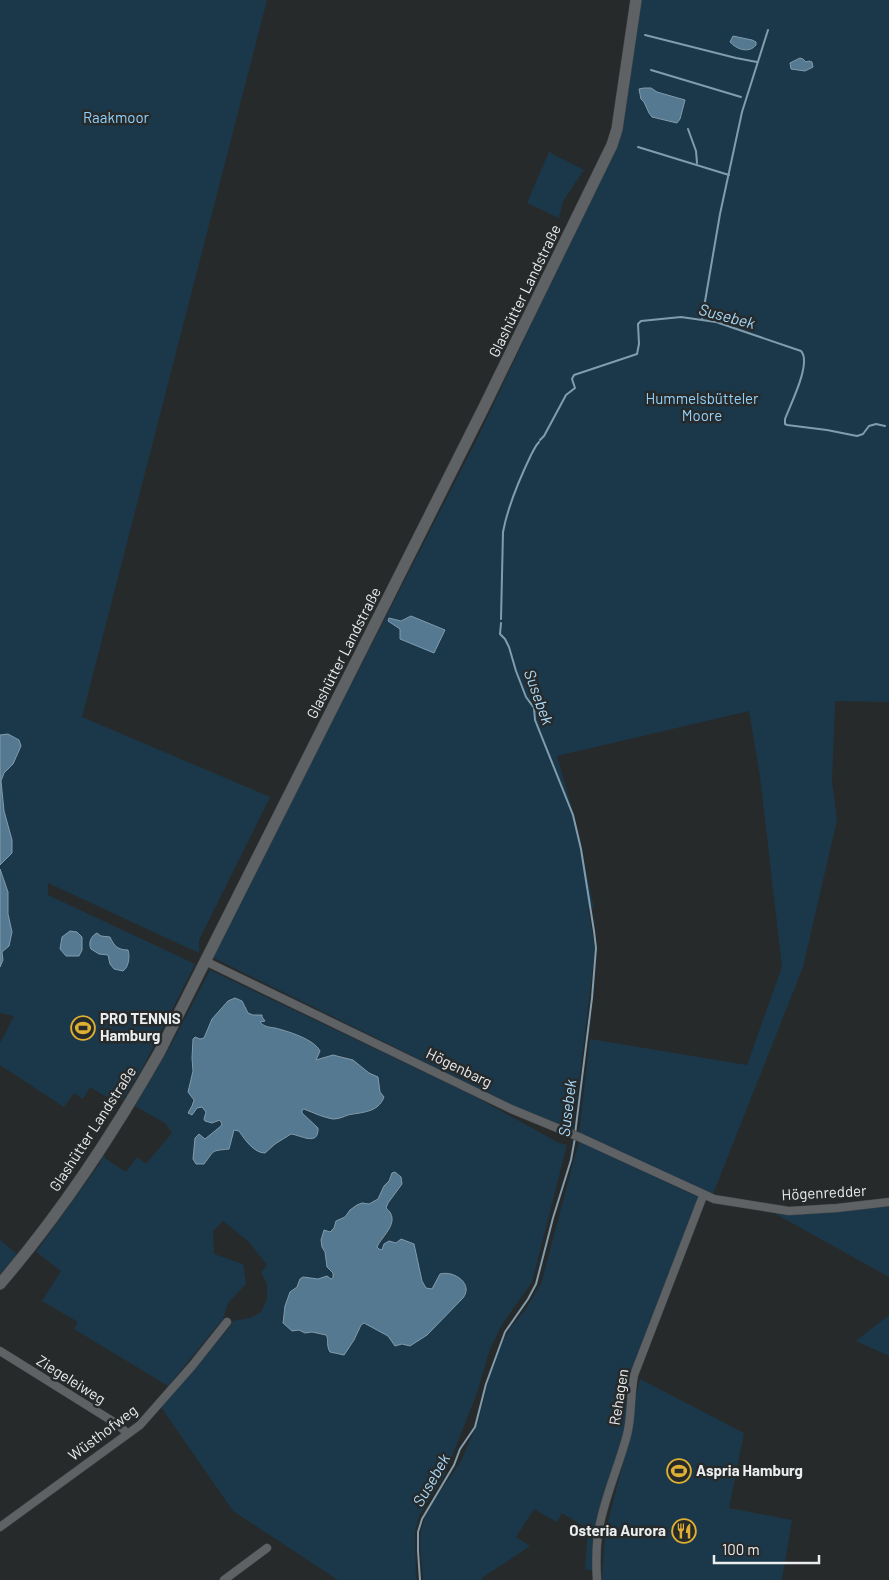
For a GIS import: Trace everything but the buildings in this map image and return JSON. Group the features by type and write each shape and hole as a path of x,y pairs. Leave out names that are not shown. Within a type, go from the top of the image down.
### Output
{"street":[{"name":"Glashütter Landstraße","path":"0,1284 48,1224 126,1109 159,1053 484,407 606,159 617,129 636,0"},
{"name":"Högenbarg","path":"205,961 511,1108 703,1196"},
{"name":"Högenredder","path":"703,1196 714,1200 789,1211 889,1202"},
{"name":"Rehagen","path":"597,1580 598,1534 627,1433 634,1375 703,1196"},
{"name":"Wüsthofweg","path":"0,1527 140,1425 164,1399 227,1322"},
{"name":"Ziegeleiweg","path":"0,1351 117,1424 127,1433"},
{"path":"224,1580 267,1548"}],"green space":[{"name":"Raakmoor","path":"0,0 267,0 82,717 270,797 199,940 199,953 48,883 48,895 195,964 142,1069 122,1101 114,1095 110,1099 90,1087 83,1099 74,1093 64,1107 0,1065 0,1043 14,1016 0,1013 0,967 3,960 1,952 6,948 8,892 0,865 12,853 12,840 4,811 1,781 4,773 13,764 2,735 0,735"},
{"name":"Hummelsbütteler Moore","path":"639,0 889,0 889,702 835,701 832,782 837,820 803,967 713,1194 579,1133 590,1039 747,1065 782,967 760,776 749,711 557,756 574,815 594,908 588,907 595,950 573,1130 512,1105 212,957 479,435 621,135"},
{"path":"549,152 584,170 563,201 559,218 527,203"},
{"path":"210,970 474,1096 559,1143 567,1145 532,1282 501,1326 490,1349 477,1393 444,1476 419,1516 415,1532 416,1580 338,1580 233,1511 161,1407 233,1321 250,1318 261,1312 267,1299 267,1284 261,1272 267,1265 249,1242 223,1221 213,1231 214,1254 243,1264 246,1284 228,1303 223,1319 168,1386 74,1329 78,1322 42,1301 61,1271 36,1252 100,1163 103,1154 106,1159 126,1172 137,1157 146,1164 172,1133 165,1123 135,1106 172,1043","holes":["228,1001 242,1001 248,1013 253,1015 261,1014 263,1019 260,1022 263,1025 293,1035 316,1057 316,1060 337,1055 354,1061 378,1079 382,1102 369,1112 338,1119 313,1114 304,1109 302,1113 318,1130 305,1139 291,1134 265,1153 253,1147 236,1130 233,1131 229,1149 214,1152 207,1160 193,1159 195,1138 199,1134 205,1139 222,1124 220,1120 214,1123 204,1119 206,1112 202,1107 197,1108 193,1114 188,1112 193,1101 189,1086 193,1071 193,1039 204,1038 211,1021","399,1174 402,1180 386,1207 392,1215 388,1233 377,1247 382,1250 396,1243 418,1266 422,1281 428,1290 434,1288 440,1274 450,1273 466,1285 467,1293 427,1335 410,1346 392,1340 364,1323 361,1325 354,1341 340,1355 330,1352 326,1335 286,1327 282,1321 287,1300 293,1290 301,1283 328,1277 333,1278 332,1273 327,1268 327,1260 321,1240 328,1231 333,1230 336,1221 345,1217 350,1210 362,1203 369,1204 378,1199 391,1176"]},
{"path":"579,1141 700,1198 632,1373 627,1396 625,1431 610,1480 593,1571 585,1569 588,1529 562,1513 557,1522 534,1509 516,1537 530,1546 482,1578 482,1580 423,1580 420,1544 424,1520 433,1502 461,1461 478,1422 489,1378 503,1341 541,1284"},
{"path":"889,1206 889,1277 774,1213 783,1214"},
{"path":"0,1240 17,1254 0,1274"},
{"path":"889,1315 889,1356 856,1341"},
{"name":"Aspria Hamburg","path":"640,1379 744,1433 729,1508 792,1520 782,1580 602,1580 605,1533 632,1429 635,1400"}],"shaded area":[{"path":"733,36 752,40 756,42 756,45 746,50 736,47 730,42"},
{"path":"800,58 806,62 812,62 813,67 805,71 791,69 790,63"},
{"path":"651,88 657,92 685,100 680,119 677,123 652,117 641,99 639,89"},
{"path":"411,616 445,630 434,653 400,639 400,629 388,621 389,618 401,621"},
{"path":"8,734 19,740 21,746 13,764 4,773 1,781 4,811 12,840 12,853 0,865 0,735"},
{"path":"0,869 8,892 8,914 12,932 9,946 2,952 3,960 0,967"},
{"path":"70,931 77,932 82,937 82,950 79,956 66,956 60,949 62,937"},
{"path":"97,933 101,936 110,937 119,948 128,950 127,967 123,971 114,969 110,964 108,955 99,954 91,949 91,940"},
{"path":"235,998 242,1001 248,1013 262,1015 265,1021 260,1022 263,1025 293,1033 312,1043 320,1051 316,1060 333,1055 353,1060 369,1073 378,1077 380,1092 384,1097 381,1102 369,1111 335,1119 304,1109 302,1113 318,1128 315,1137 312,1139 291,1134 265,1153 257,1151 239,1131 234,1130 229,1149 216,1151 204,1164 196,1164 193,1159 195,1138 199,1134 205,1139 222,1124 220,1120 212,1123 205,1121 206,1112 202,1107 197,1108 192,1115 188,1113 194,1100 188,1092 193,1071 193,1039 195,1037 204,1038 212,1019 228,1001"},
{"path":"395,1172 401,1177 402,1184 386,1208 392,1218 392,1223 377,1247 382,1250 384,1244 389,1241 396,1243 401,1239 414,1244 422,1281 426,1288 432,1289 440,1274 445,1273 461,1279 466,1288 466,1293 427,1335 410,1346 402,1344 395,1346 388,1336 364,1323 344,1355 330,1352 326,1335 312,1332 305,1333 299,1330 292,1331 283,1323 285,1306 290,1292 297,1287 300,1279 303,1277 318,1279 327,1276 331,1279 333,1278 333,1273 327,1267 325,1252 322,1247 321,1240 324,1230 330,1232 334,1228 336,1221 345,1217 357,1205 362,1203 369,1204 378,1199 392,1173"}],"waterway":[{"path":"702,319 720,214 742,112 768,30"},
{"path":"645,35 757,62"},
{"path":"651,70 741,97"},
{"path":"688,129 696,151 697,163"},
{"path":"638,147 729,175"},
{"name":"Susebek","path":"540,440 566,395 575,388 572,379 574,375 637,354 639,344 638,324 641,321 681,317 716,322 801,351 804,357 804,365 785,419 785,424 857,436 863,434 869,426 876,424 885,426"},
{"name":"Susebek","path":"501,619 503,532 505,522 518,483 539,442"},
{"name":"Susebek","path":"501,623 500,634 509,647 526,697 534,708 535,720 573,815 581,849 594,931 596,948 592,998 575,1134"},
{"name":"Susebek","path":"420,1580 418,1532 422,1519 454,1465 460,1449 475,1427 486,1384 505,1332 536,1284 553,1218 571,1160 575,1138"}],"place":[{"name":"PRO TENNIS Hamburg","path":"83,1028"},
{"name":"Aspria Hamburg","path":"679,1471"},
{"name":"Osteria Aurora","path":"684,1531"}]}
